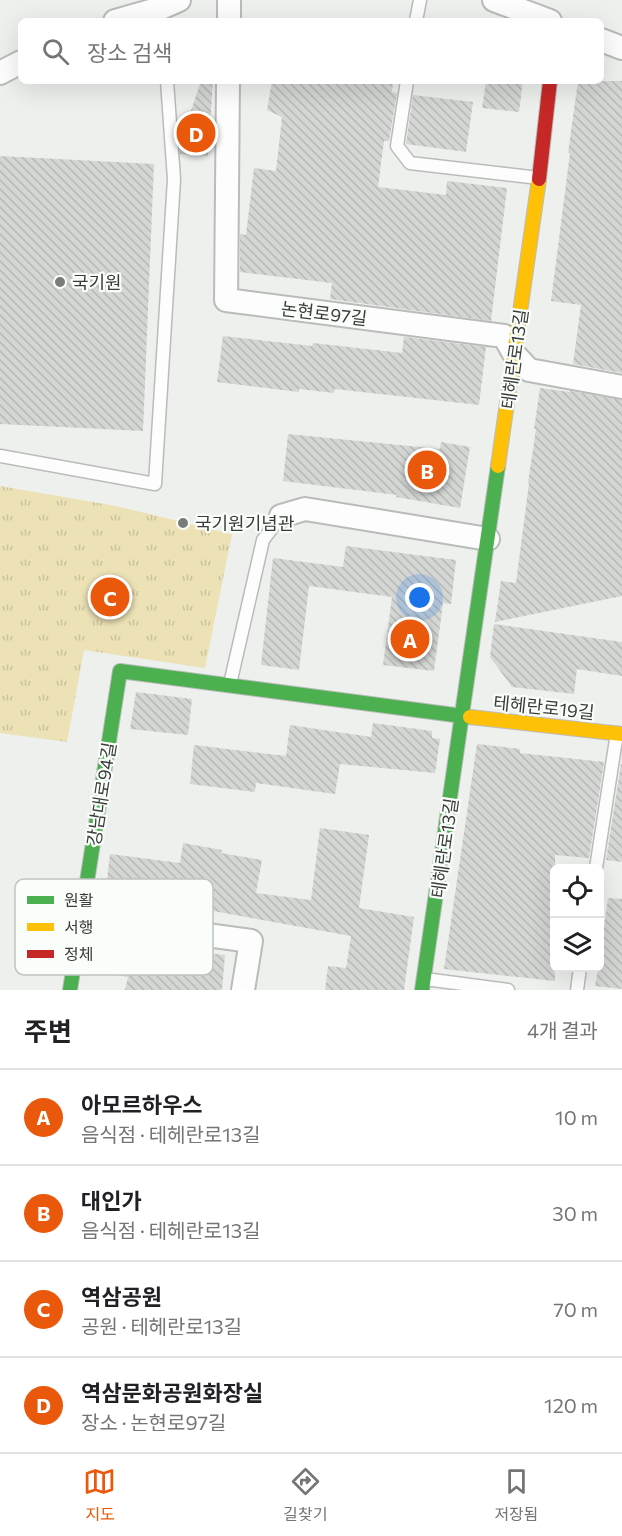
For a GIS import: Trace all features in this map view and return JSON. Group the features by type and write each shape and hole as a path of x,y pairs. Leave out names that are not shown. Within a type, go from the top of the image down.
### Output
{"street":[{"path":"229,0 229,18"},
{"path":"494,0 542,18"},
{"path":"545,0 554,18"},
{"path":"129,18 168,10"},
{"path":"604,41 622,48"},
{"path":"0,73 18,64"},
{"name":"논현로97길","path":"228,84 226,300 504,336 514,354 529,370 622,387"},
{"name":"테헤란로13길","path":"423,984 539,178 550,84"},
{"path":"281,516 305,509 488,539"},
{"name":"강남대로94길","path":"87,879 120,671 230,685"},
{"path":"230,685 463,716"},
{"name":"테헤란로19길","path":"463,716 620,734"},
{"path":"213,936 251,941 243,990"},
{"name":"강남대로94길","path":"70,990 72,975"}],"lane":[{"path":"417,18 420,0"},
{"path":"0,456 155,484 174,179 167,84"},
{"path":"407,84 397,146 410,163 539,178"},
{"path":"230,685 263,540 281,516"},
{"path":"597,864 620,734"},
{"path":"576,990 579,972"},
{"name":"테헤란로13길","path":"423,984 508,990"}],"green space":[{"path":"0,486 116,506 232,534 205,668 84,650 67,742 0,733"}],"building":[{"path":"622,81 622,373 573,364 581,305 551,301 570,153 568,153 578,84"},
{"path":"200,84 213,84 208,156 180,154 180,143"},
{"path":"271,84 393,84 392,92 397,93 389,141 384,141 378,187 446,195 447,181 507,188 491,321 330,299 332,283 240,272 240,234 246,235 254,168 276,171 282,117 267,110"},
{"path":"486,84 523,84 519,112 482,108"},
{"path":"413,95 473,102 466,152 406,144"},
{"name":"국기원","path":"0,156 154,164 143,431 0,424"},
{"path":"223,336 402,353 404,337 486,347 479,405 335,389 334,393 299,389 299,392 217,382"},
{"path":"540,388 622,400 622,596 495,622 501,581 516,583"},
{"path":"288,434 440,449 441,442 470,447 460,508 396,497 397,495 283,481"},
{"path":"346,546 456,560 451,604 443,603 434,671 383,665 392,597 309,586 299,670 261,665 273,558 343,567"},
{"path":"494,624 622,642 622,676 577,669 574,694 512,687 490,657"},
{"path":"136,692 192,699 188,735 130,729"},
{"path":"373,723 432,731 432,738 440,739 435,773 340,764 335,794 256,783 255,792 190,784 194,745 286,756 290,725 371,737"},
{"path":"477,744 520,749 520,753 604,762 589,858 555,855 555,864 550,864 550,972 555,972 555,981 444,969"},
{"path":"622,764 622,862 606,860"},
{"path":"320,828 369,835 359,908 414,917 404,990 325,990 328,966 346,968 351,936 213,911 213,879 107,879 110,854 180,863 183,843 222,850 221,853 262,860 256,893 311,900"},
{"path":"608,898 622,899 622,989 595,986 597,972 604,972 604,928"},
{"path":"213,954 225,955 222,990 125,990 128,977 116,975 213,975"}],"traffic: fast":[{"path":"422,990 498,466"},
{"path":"87,879 120,671 470,717"},
{"path":"70,990 72,975"}],"traffic: slow":[{"path":"498,466 539,179"},
{"path":"470,717 622,734"}],"traffic: jam":[{"path":"539,179 550,84"}],"place":[{"name":"역삼문화공원화장실","path":"196,133"},
{"name":"국기원","path":"60,282"},
{"name":"대인가","path":"427,470"},
{"name":"국기원기념관","path":"183,523"},
{"name":"역삼공원","path":"110,597"},
{"name":"아모르하우스","path":"410,639"}]}
